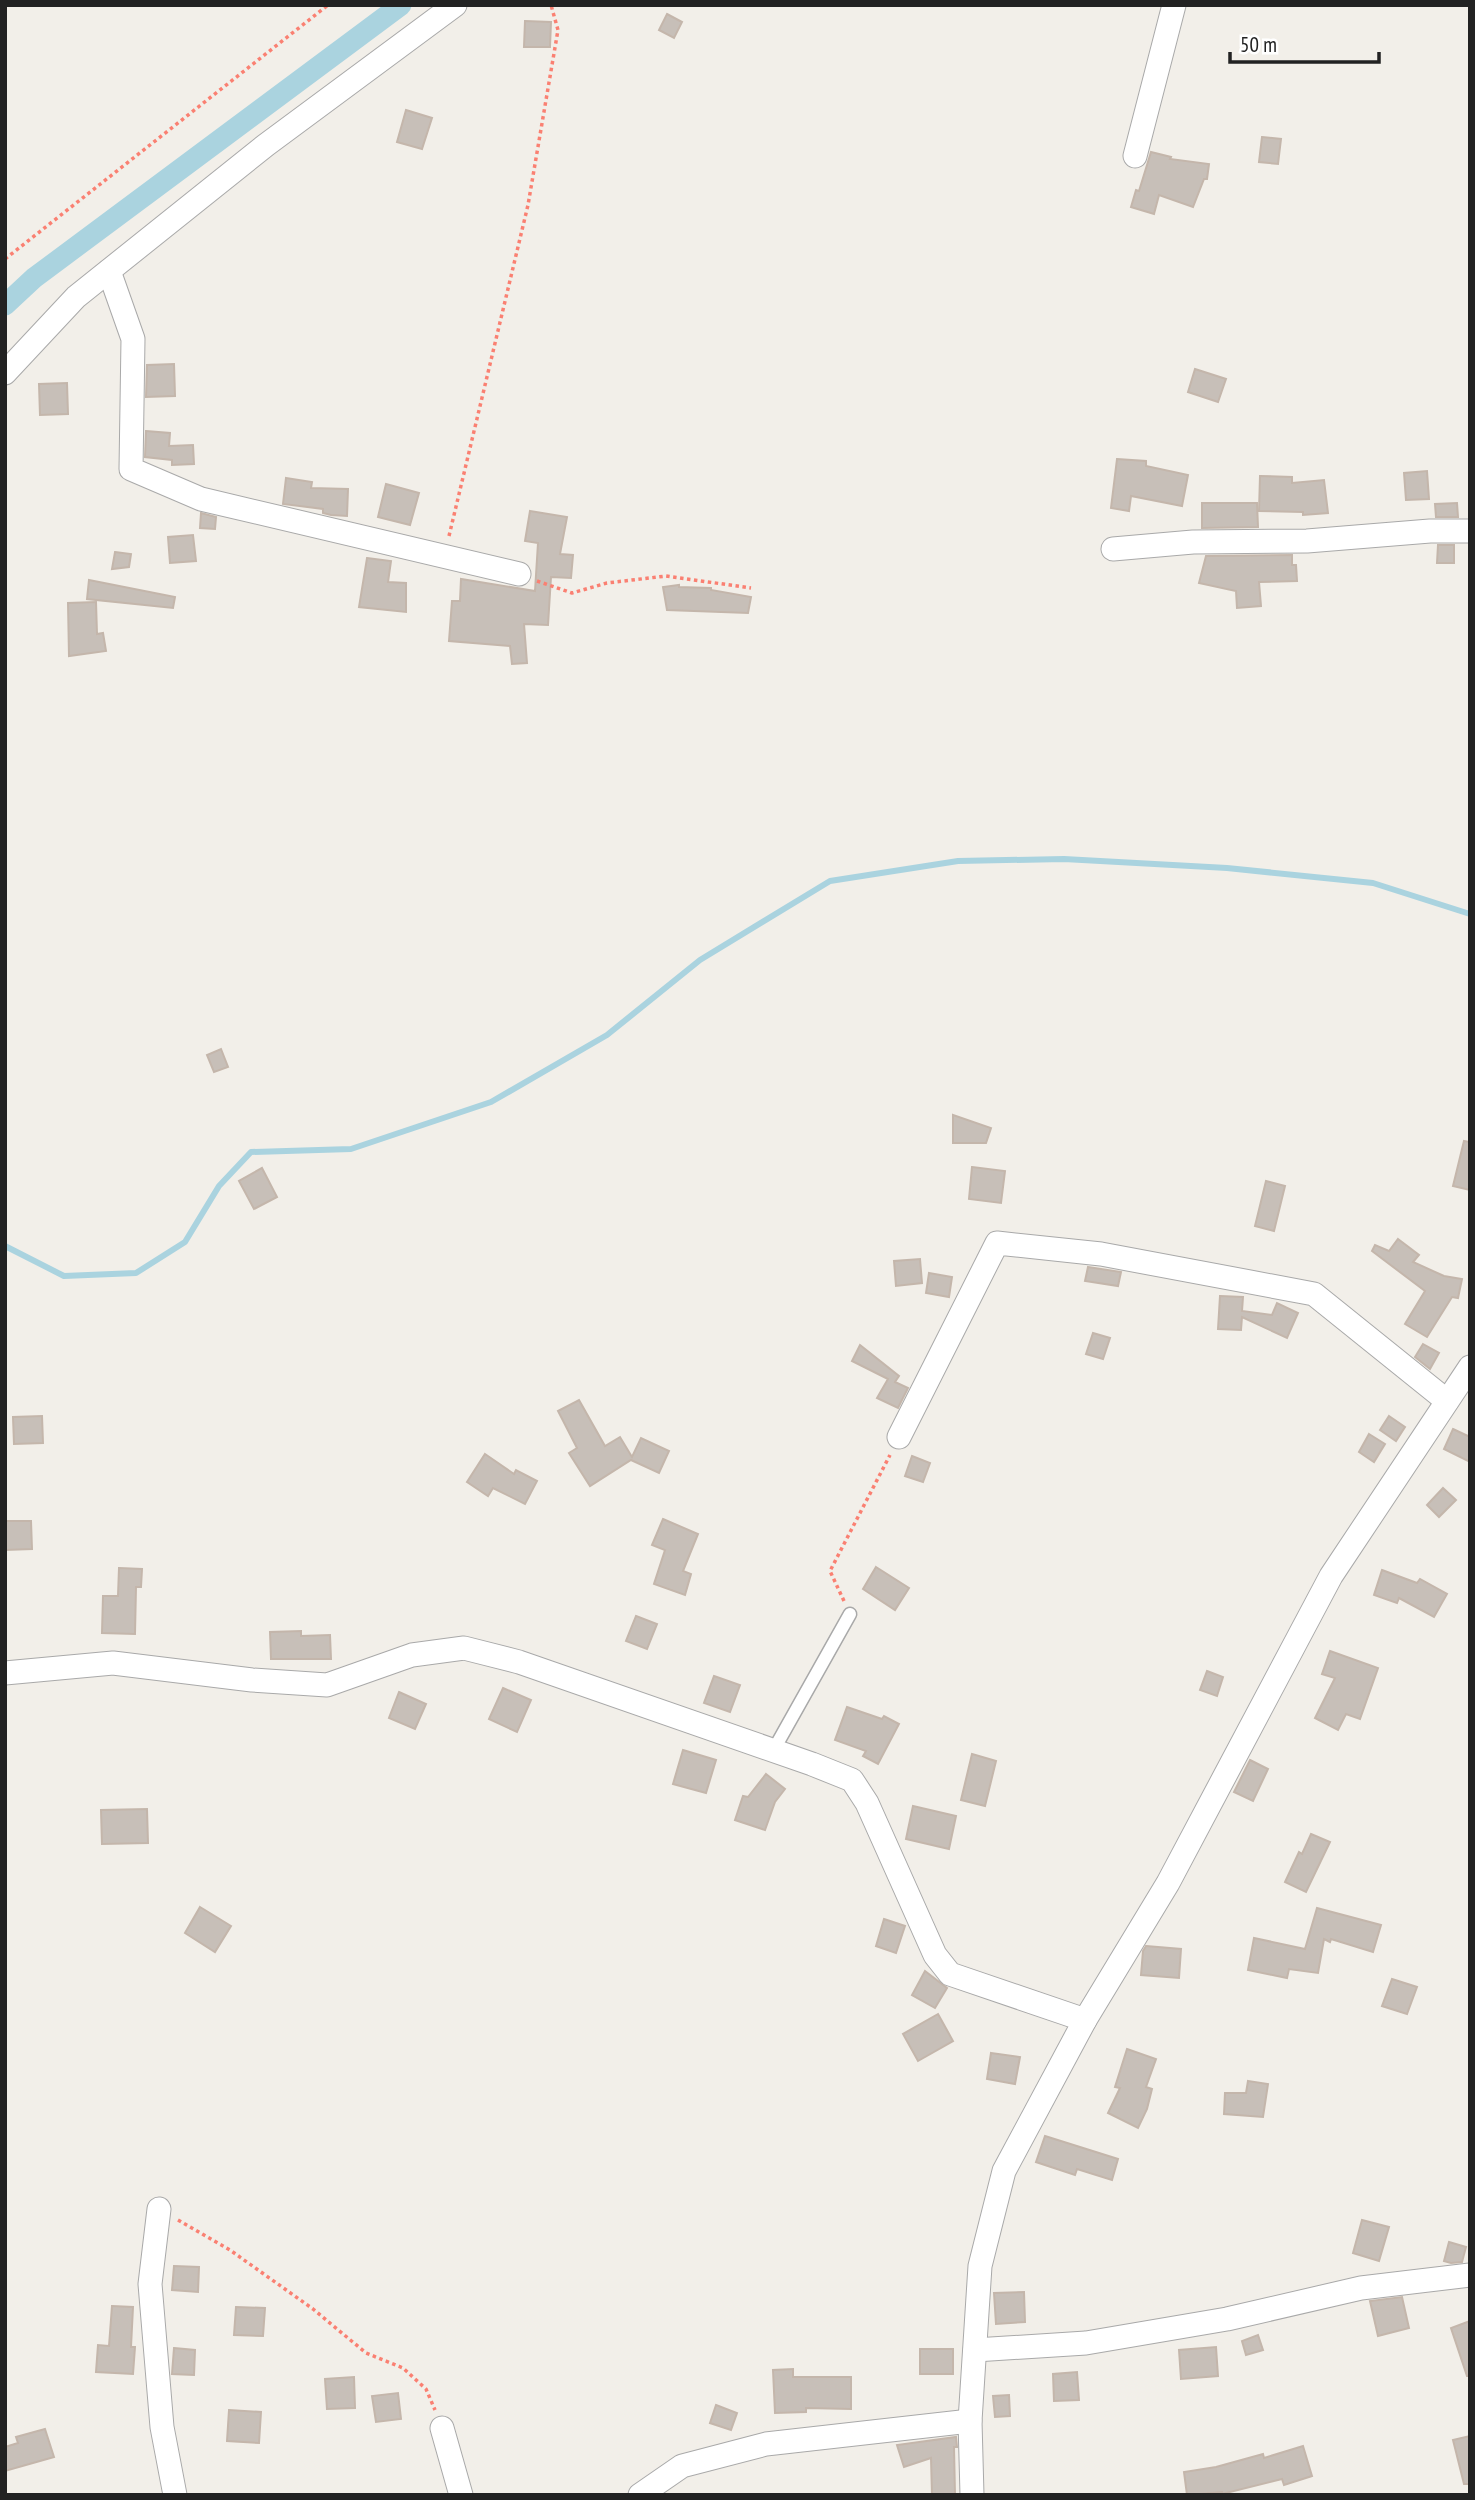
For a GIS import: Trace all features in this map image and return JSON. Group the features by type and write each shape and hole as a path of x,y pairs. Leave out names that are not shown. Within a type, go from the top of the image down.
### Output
{"street":[{"path":"5,373 76,297 266,145 455,5"},
{"path":"1135,156 1174,5"},
{"path":"109,271 133,340 131,469 201,499 519,574"},
{"path":"1113,548 1193,542 1307,541 1430,531 1470,531"},
{"path":"899,1437 997,1244 1101,1254 1314,1294 1447,1401"},
{"path":"972,2495 970,2421 980,2266 1004,2171 1085,2020 1168,1883 1331,1576 1470,1367"},
{"path":"5,1673 113,1663 252,1680 327,1685 412,1655 464,1648 519,1662 852,1780 867,1803 935,1955 950,1974 1085,2020"},
{"path":"159,2209 150,2284 162,2427 174,2495"},
{"path":"975,2350 1086,2343 1227,2319 1361,2288 1470,2275"},
{"path":"640,2495 682,2466 766,2444 970,2421"},
{"path":"442,2428 461,2495"}],"lane":[{"path":"773,1751 850,1614"}],"path":[{"path":"5,259 328,5"},
{"path":"445,556 528,205 558,30 551,5"},
{"path":"519,574 572,593 607,583 666,576 751,588"},
{"path":"850,1614 830,1572 899,1437"},
{"path":"159,2209 230,2250 313,2309 366,2353 403,2368 426,2389 442,2428"}],"building":[{"path":"667,14 682,22 674,38 659,30"},
{"path":"525,21 551,22 550,47 524,47"},
{"path":"406,110 432,118 422,149 397,142"},
{"path":"1262,137 1281,139 1278,164 1259,162"},
{"path":"1151,152 1171,157 1170,159 1209,164 1207,179 1204,179 1193,207 1159,195 1154,214 1131,207"},
{"path":"174,364 175,396 146,397 147,365"},
{"path":"1195,369 1226,379 1218,402 1188,392"},
{"path":"67,383 68,414 40,415 39,384"},
{"path":"146,431 170,433 169,446 193,445 194,464 172,465 172,460 145,457"},
{"path":"1117,459 1146,461 1146,466 1188,475 1182,506 1131,496 1129,511 1111,508"},
{"path":"1427,471 1429,499 1406,500 1404,473"},
{"path":"1260,476 1292,477 1292,483 1324,480 1328,513 1303,515 1303,512 1259,511"},
{"path":"286,478 312,482 311,488 348,489 347,516 323,513 323,509 283,504"},
{"path":"386,484 419,493 410,525 378,517"},
{"path":"1202,503 1257,503 1258,527 1202,528"},
{"path":"1457,503 1458,517 1436,517 1435,504"},
{"path":"530,511 567,517 560,554 573,555 571,578 551,577 548,625 524,624 527,663 512,664 510,646 449,641 452,601 460,601 461,579 535,591 538,543 525,541"},
{"path":"201,513 216,517 215,529 200,528"},
{"path":"193,535 196,561 170,563 168,537"},
{"path":"1438,545 1454,545 1454,563 1437,563"},
{"path":"115,552 131,554 129,567 112,569"},
{"path":"1292,555 1297,581 1259,582 1261,606 1237,608 1236,591 1199,583 1206,556"},
{"path":"367,558 391,561 388,582 406,583 406,612 359,607"},
{"path":"89,580 175,597 173,608 87,599"},
{"path":"679,585 711,588 751,597 748,613 667,610 663,587"},
{"path":"96,602 97,634 103,633 106,651 69,656 68,603"},
{"path":"221,1049 228,1067 214,1072 207,1055"},
{"path":"953,1115 991,1128 986,1143 953,1143"},
{"path":"1464,1141 1470,1142 1470,1190 1453,1186"},
{"path":"972,1167 1005,1171 1001,1203 969,1199"},
{"path":"262,1168 277,1197 254,1209 239,1181"},
{"path":"1266,1181 1285,1186 1274,1231 1255,1226"},
{"path":"1398,1239 1419,1255 1413,1262 1444,1276 1462,1279 1458,1298 1452,1297 1427,1337 1405,1324 1425,1291 1372,1251 1375,1245 1389,1251"},
{"path":"920,1259 922,1283 896,1286 894,1261"},
{"path":"1088,1267 1121,1272 1118,1286 1085,1281"},
{"path":"929,1273 952,1277 949,1297 926,1293"},
{"path":"1220,1296 1243,1297 1242,1311 1272,1315 1277,1303 1298,1313 1287,1338 1242,1317 1241,1330 1218,1329"},
{"path":"1093,1333 1110,1338 1103,1359 1086,1354"},
{"path":"1423,1344 1439,1353 1430,1369 1415,1357"},
{"path":"860,1345 899,1376 895,1382 908,1388 898,1408 877,1398 888,1379 852,1361"},
{"path":"579,1400 605,1446 620,1437 632,1457 641,1438 669,1451 659,1473 631,1460 590,1486 569,1453 577,1448 558,1411"},
{"path":"42,1416 43,1443 14,1444 13,1417"},
{"path":"1389,1416 1405,1427 1396,1441 1380,1430"},
{"path":"1453,1429 1470,1437 1470,1462 1444,1449"},
{"path":"1369,1434 1385,1444 1374,1462 1359,1452"},
{"path":"485,1454 514,1474 516,1470 537,1481 525,1504 493,1488 488,1496 467,1482"},
{"path":"912,1456 930,1463 923,1482 905,1476"},
{"path":"1443,1488 1456,1500 1439,1517 1427,1505"},
{"path":"663,1519 698,1534 683,1571 691,1574 685,1595 654,1584 665,1550 652,1545"},
{"path":"5,1521 31,1521 32,1549 5,1550"},
{"path":"876,1567 909,1588 895,1610 863,1589"},
{"path":"119,1568 142,1569 141,1587 136,1587 135,1634 102,1633 103,1596 118,1596"},
{"path":"1382,1570 1417,1583 1420,1579 1447,1594 1434,1617 1399,1598 1397,1603 1374,1595"},
{"path":"636,1616 657,1624 647,1649 626,1641"},
{"path":"301,1631 301,1636 330,1635 331,1659 271,1659 270,1632"},
{"path":"1330,1651 1378,1668 1360,1719 1346,1714 1338,1730 1315,1718 1335,1678 1322,1674"},
{"path":"1207,1671 1223,1677 1217,1696 1200,1690"},
{"path":"714,1676 740,1685 730,1712 704,1703"},
{"path":"503,1688 531,1700 517,1732 489,1719"},
{"path":"399,1692 426,1704 415,1729 389,1718"},
{"path":"847,1707 882,1719 884,1716 899,1724 878,1764 863,1756 866,1751 835,1740"},
{"path":"683,1750 716,1760 706,1793 673,1784"},
{"path":"972,1754 996,1761 985,1806 961,1800"},
{"path":"1250,1760 1268,1769 1253,1801 1234,1792"},
{"path":"766,1774 785,1789 775,1802 765,1830 735,1820 743,1796 748,1797"},
{"path":"913,1806 956,1816 949,1849 906,1839"},
{"path":"147,1809 148,1843 102,1844 101,1810"},
{"path":"1311,1834 1330,1842 1306,1892 1285,1882"},
{"path":"200,1907 231,1926 215,1952 185,1933"},
{"path":"1317,1908 1381,1925 1373,1952 1324,1939 1318,1973 1289,1969 1287,1978 1248,1970 1254,1938 1305,1949"},
{"path":"884,1919 905,1926 896,1953 876,1946"},
{"path":"1146,1946 1181,1949 1179,1978 1141,1975 1143,1951"},
{"path":"925,1971 947,1988 935,2008 912,1995"},
{"path":"1392,1979 1417,1987 1407,2014 1382,2006"},
{"path":"938,2014 953,2041 918,2061 903,2034"},
{"path":"1127,2049 1156,2059 1146,2087 1152,2089 1147,2109 1138,2128 1108,2113 1120,2088 1115,2087"},
{"path":"991,2053 1020,2057 1015,2084 987,2079"},
{"path":"1248,2081 1268,2084 1263,2117 1224,2114 1225,2093 1246,2093"},
{"path":"1045,2136 1118,2159 1112,2180 1077,2169 1075,2175 1036,2162"},
{"path":"1362,2220 1389,2227 1379,2261 1353,2253"},
{"path":"1449,2242 1466,2247 1462,2262 1444,2261"},
{"path":"174,2266 199,2267 198,2292 172,2290"},
{"path":"1024,2292 1025,2322 996,2324 994,2293"},
{"path":"1402,2297 1409,2328 1378,2336 1370,2301"},
{"path":"112,2306 133,2307 133,2374 96,2372 98,2345 109,2346"},
{"path":"236,2307 265,2308 263,2336 234,2335"},
{"path":"1470,2321 1470,2376 1467,2376 1451,2328"},
{"path":"1258,2335 1263,2350 1246,2355 1242,2341"},
{"path":"1216,2347 1218,2376 1181,2379 1179,2350"},
{"path":"174,2348 195,2350 194,2375 172,2374"},
{"path":"920,2349 953,2349 953,2374 920,2374"},
{"path":"793,2369 793,2377 851,2377 851,2409 806,2408 806,2412 775,2413 773,2370"},
{"path":"1077,2372 1079,2400 1054,2401 1053,2374"},
{"path":"354,2377 355,2408 327,2409 325,2379"},
{"path":"398,2393 401,2419 376,2422 372,2396"},
{"path":"1009,2395 1010,2416 995,2417 993,2396"},
{"path":"716,2405 737,2413 731,2430 710,2423"},
{"path":"229,2410 261,2412 259,2443 227,2441"},
{"path":"45,2429 54,2457 5,2471 5,2447 18,2443 16,2437"},
{"path":"1470,2436 1470,2484 1464,2484 1453,2440"},
{"path":"956,2437 955,2495 932,2495 931,2458 904,2467 897,2445"},
{"path":"1303,2446 1312,2476 1284,2485 1282,2479 1222,2494 1187,2495 1184,2472 1216,2467 1263,2454 1264,2458"}],"waterway":[{"path":"5,305 34,278 401,5"},
{"path":"5,1246 64,1276 136,1273 185,1242 219,1186 251,1152 351,1149 491,1102 607,1035 700,960 830,881 958,861 1064,859 1227,868 1373,883 1470,914"}]}
